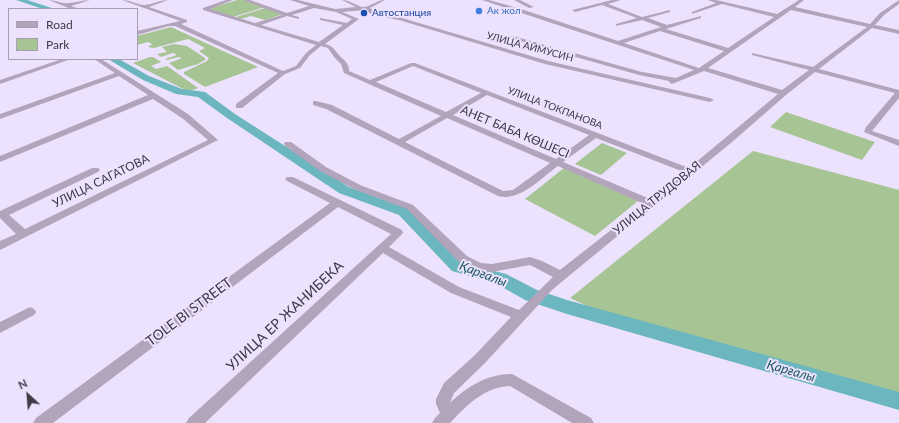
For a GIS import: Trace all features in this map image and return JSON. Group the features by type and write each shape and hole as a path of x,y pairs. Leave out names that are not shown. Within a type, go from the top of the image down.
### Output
{"street":[{"path":"51,0 74,8"},
{"path":"68,5 88,0"},
{"path":"124,0 186,21 138,33"},
{"path":"138,8 166,0"},
{"path":"231,0 205,9 320,44"},
{"path":"245,0 298,18"},
{"path":"239,106 283,73 298,67 308,54 356,18 292,0"},
{"name":"УЛИЦА АЙМУСИН","path":"344,0 372,13 400,19 466,40 508,42 580,71 710,100"},
{"path":"335,11 364,8 383,0"},
{"path":"484,0 783,94"},
{"path":"503,0 519,10"},
{"path":"516,0 530,7"},
{"path":"590,0 600,5 642,18 663,28 729,50"},
{"path":"575,10 619,0"},
{"path":"710,0 777,16"},
{"path":"657,87 701,69 802,0"},
{"path":"211,1 220,4"},
{"name":"УЛИЦА ТРУДОВАЯ","path":"445,418 443,399 449,388 480,359 549,286 729,140 783,94 871,26 882,14 899,2"},
{"path":"618,43 697,15 721,3"},
{"path":"256,25 312,6"},
{"path":"791,8 899,32"},
{"path":"618,25 668,11"},
{"path":"322,19 348,25"},
{"path":"176,24 283,73"},
{"path":"508,42 641,74 677,80"},
{"name":"АНЕТ БАБА КӨШЕСІ","path":"320,44 330,47 336,55 343,60 346,66 346,72 651,203"},
{"path":"754,54 899,92 868,129 868,132 899,143"},
{"path":"0,82 65,60"},
{"path":"98,60 153,96"},
{"name":"УЛИЦА ТОКПАНОВА","path":"369,82 413,64 689,171"},
{"path":"0,117 119,74"},
{"path":"400,142 486,93"},
{"path":"0,159 153,96"},
{"name":"УЛИЦА САГАТОВА","path":"0,246 214,140 185,116 153,96"},
{"path":"316,102 400,142 501,194 508,195 514,194 595,135"},
{"path":"288,144 323,169 356,187 410,207 463,259 473,264 486,268 497,269 528,261 539,264 561,276"},
{"path":"24,234 1,214 95,170"},
{"path":"290,179 338,202"},
{"name":"УЛИЦА ЕР ЖАНИБЕКА","path":"194,423 398,232 338,202"},
{"name":"TOLE BI STREET","path":"41,423 338,202"},
{"path":"382,248 455,290 521,316"},
{"path":"0,328 30,312"},
{"path":"445,418 476,390 490,382 512,380 586,423"}],"green space":[{"path":"237,0 244,0 265,7 233,17 209,10 211,8"},
{"path":"265,8 283,14 265,20 251,16 241,19 236,17"},
{"path":"171,27 258,67 205,87 184,74 184,72 207,61 209,58 199,51 205,48 188,39 154,48 148,47 152,44 148,42 138,45 138,36"},
{"path":"174,44 187,46 205,58 205,60 198,64 178,70 169,63 182,58 179,57 167,60 165,59 177,55 173,53 161,57 157,54 167,52 162,47"},
{"path":"153,57 161,62 151,66 156,69 167,66 198,88 193,90 185,90 133,63"},
{"path":"786,112 875,142 862,160 770,127"},
{"path":"602,143 627,153 601,175 575,164"},
{"path":"753,151 899,190 899,393 605,314 570,298"},
{"path":"564,168 638,201 595,236 525,199"}],"waterway":[{"name":"Қарғалы","path":"19,0 47,8"},
{"name":"Қарғалы","path":"114,60 146,78 180,92 201,94 231,116 344,190 404,212 458,267 500,278 531,295 567,307 899,401"}],"place":[{"name":"Ак жол","path":"479,11"},
{"name":"Автостанция","path":"364,13"}]}
